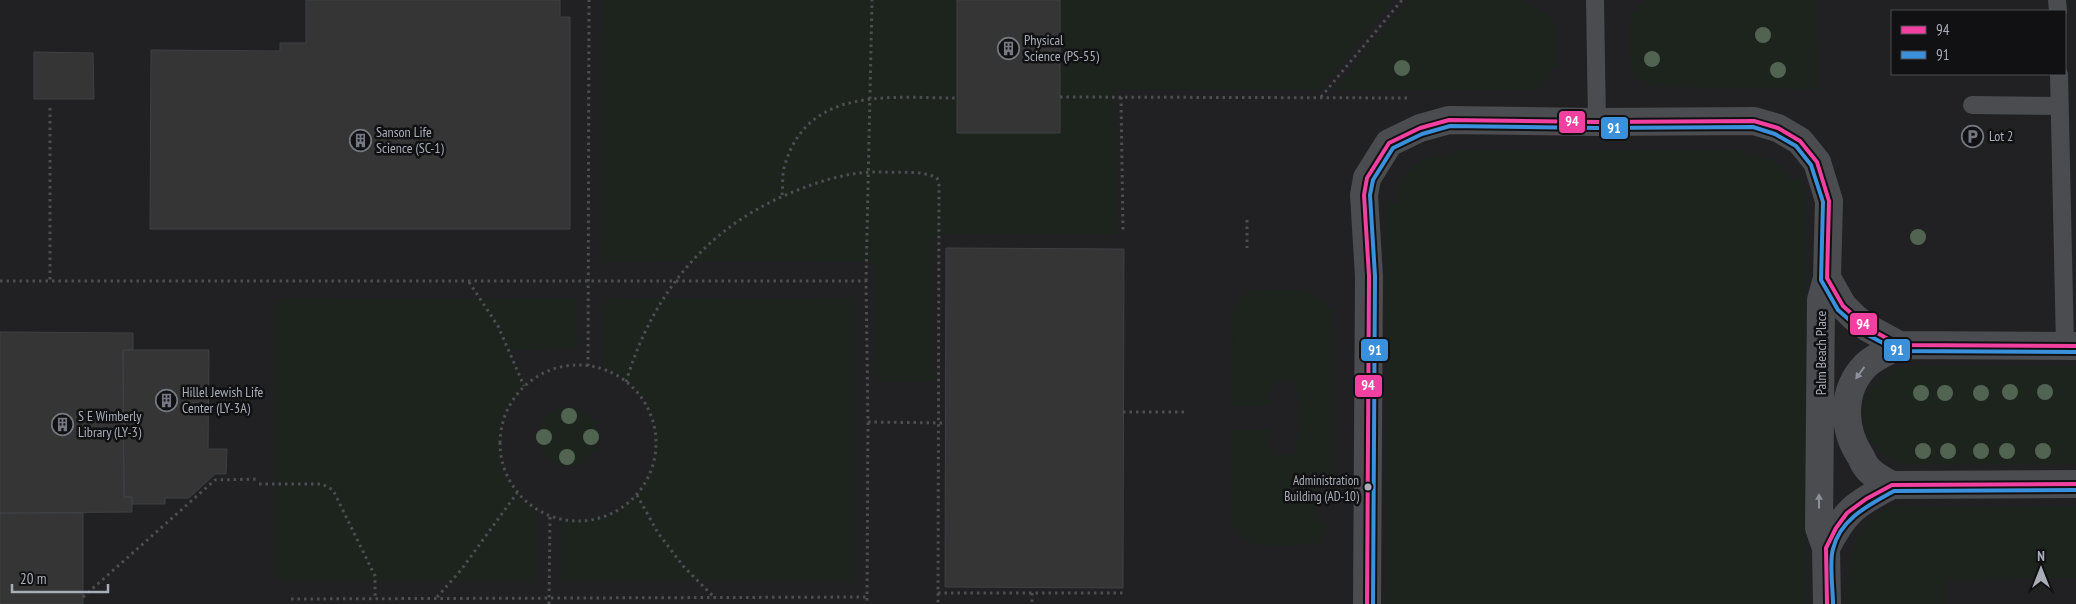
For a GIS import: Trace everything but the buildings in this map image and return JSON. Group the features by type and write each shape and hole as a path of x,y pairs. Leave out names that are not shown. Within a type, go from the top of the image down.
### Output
{"street":[{"name":"Palm Beach Place","path":"1367,604 1368,276 1364,195 1367,178 1389,143 1420,128 1449,120 1597,122 1754,121 1778,128 1800,141 1817,162 1829,201 1827,278 1821,300 1819,518 1819,528 1826,548 1826,604"},
{"path":"1827,278 1843,306 1854,317 1868,328 1899,346"},
{"path":"1892,485 1868,470 1857,452 1849,433 1846,413 1849,392 1857,376 1867,364 1899,346 2070,346"},
{"path":"1826,548 1836,528 1847,513 1866,499 1892,485 2076,484"}],"lane":[{"path":"1595,0 1597,122"},
{"path":"2059,75 2070,346"},
{"path":"1972,105 2060,106"}],"path":[{"path":"588,366 589,0"},
{"path":"867,604 868,422 866,281 872,0"},
{"path":"1320,98 1402,0"},
{"path":"1060,97 1414,98"},
{"path":"1121,97 1123,233"},
{"path":"782,195 784,169 793,146 807,127 826,112 847,102 871,98 956,98"},
{"path":"50,108 50,281"},
{"path":"626,382 635,353 648,324 674,281 697,254 723,231 751,211 782,195 824,180 869,172 933,176 937,178 939,185 938,604"},
{"path":"1247,220 1247,248"},
{"path":"0,281 866,281"},
{"path":"468,281 498,326 524,386"},
{"path":"564,366 588,366 602,368 634,389 648,408 655,430 656,453 649,475 637,494 619,510 597,519 574,521 537,513 516,493 504,472 499,450 501,426 509,404 524,386 543,373 564,366"},
{"path":"1123,412 1187,412"},
{"path":"868,422 946,423"},
{"path":"83,598 215,480 259,479"},
{"path":"259,484 322,484 333,490 374,576 375,598"},
{"path":"437,598 461,570 516,493"},
{"path":"637,494 663,540 684,567 715,598"},
{"path":"549,604 550,516"},
{"path":"938,593 1125,593"},
{"path":"1032,593 1032,604"},
{"path":"650,598 650,604"},
{"path":"290,599 867,598"}],"shaded area":[{"path":"0,0 2076,0 2076,604 0,604"},
{"path":"602,0 957,0 957,133 1060,133 1060,0 1394,0 1319,90 1115,89 1117,234 933,235 932,381 875,381 874,262 601,261"},
{"path":"1408,0 1521,0 1544,12 1553,21 1555,31 1555,64 1541,87 1534,91 1334,90"},
{"path":"1648,0 1817,0 1819,89 1651,87 1638,79 1634,74 1629,44 1629,27 1632,13"},
{"path":"1744,150 1744,155 1760,156 1772,160 1786,173 1790,180 1800,175 1806,195 1806,604 1388,604 1385,202 1397,202 1402,181 1407,173 1420,161 1451,155 1452,151"},
{"path":"1293,290 1304,292 1314,295 1331,309 1332,475 1317,475 1317,523 1331,523 1323,533 1323,544 1274,545 1255,543 1243,538 1232,525 1230,430 1266,429 1269,447 1276,455 1292,455 1300,427 1299,400 1294,380 1280,380 1272,385 1267,406 1232,407 1233,313 1241,296 1248,291"},
{"path":"576,298 577,348 509,350 524,386 511,402 504,416 501,427 500,451 505,474 510,484 519,497 537,513 537,580 276,580 276,299"},
{"path":"603,299 855,299 855,580 561,580 562,519 589,520 612,512 632,498 646,479 654,457 656,434 649,410 634,388 602,368"},
{"path":"1902,366 2076,366 2076,464 1907,464 1897,463 1887,458 1877,450 1870,439 1863,416 1864,405 1873,386 1891,371"},
{"path":"562,407 574,407 585,412 593,420 598,431 596,449 585,462 574,467 562,467 551,462 543,454 538,443 538,431 543,420 551,412"},
{"path":"2076,506 2076,578 1947,580 1947,604 1848,604 1850,561 1853,548 1865,527 1888,507"}],"transit line":[{"name":"94","path":"1367,604 1369,276 1364,195 1367,178 1389,143 1420,128 1449,120 1597,122 1754,121 1778,128 1800,141 1817,162 1829,201 1827,278 1843,306 1868,328 1899,345 2076,346"},
{"name":"91","path":"1373,604 1375,276 1370,195 1373,180 1393,148 1422,134 1450,126 1597,128 1753,127 1775,134 1796,146 1811,165 1823,202 1821,280 1838,310 1864,333 1898,351 2076,352"},
{"name":"94","path":"1827,604 1826,548 1836,528 1847,513 1866,499 1892,485 2076,484"},
{"name":"91","path":"1833,604 1831,561 1837,538 1842,529 1857,514 1894,491 2076,490"}],"place":[{"name":"Physical Science (PS-55)","path":"1008,48"},
{"name":"Lot 2","path":"1973,136"},
{"name":"Sanson Life Science (SC-1)","path":"360,140"},
{"name":"Hillel Jewish Life Center (LY-3A)","path":"166,400"},
{"name":"S E Wimberly Library (LY-3)","path":"62,424"},
{"name":"Administration Building (AD-10)","path":"1368,487"}]}
